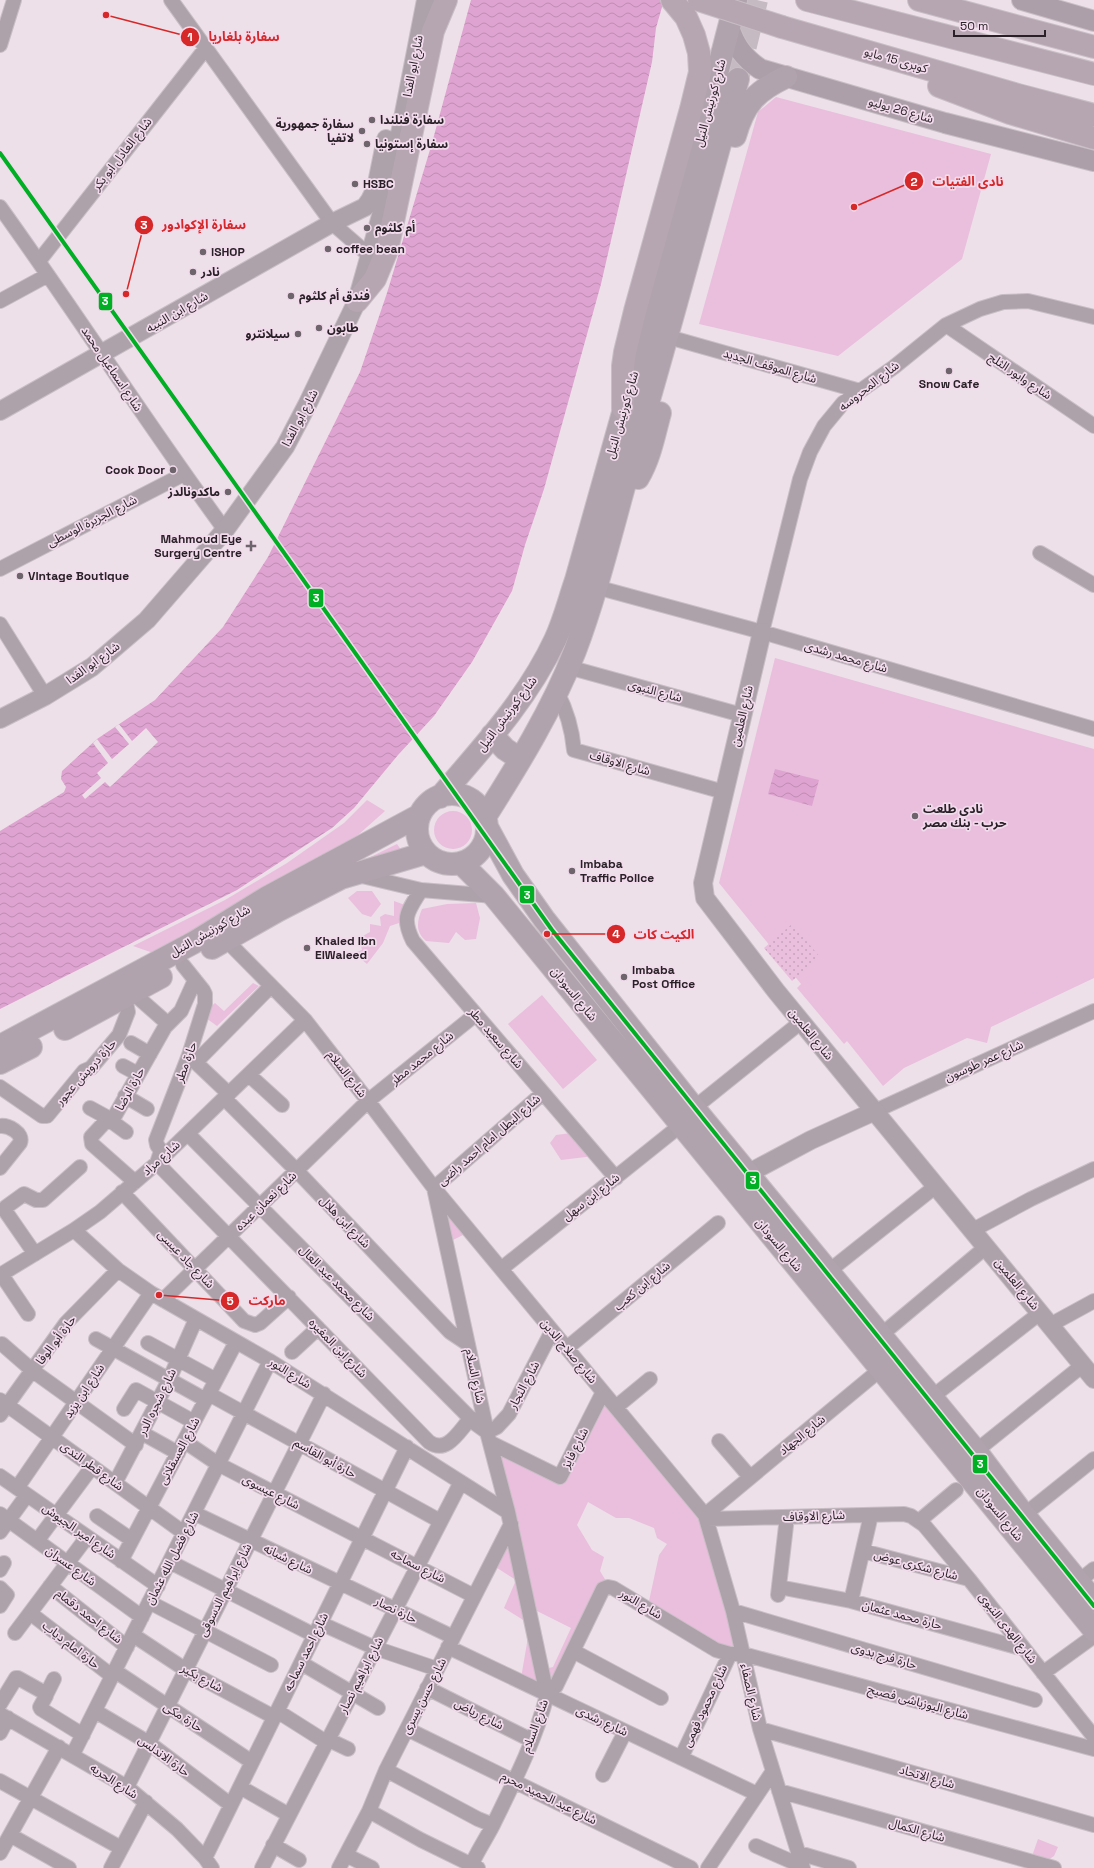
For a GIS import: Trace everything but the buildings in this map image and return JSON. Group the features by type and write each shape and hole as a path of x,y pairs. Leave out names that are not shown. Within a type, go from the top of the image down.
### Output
{"highway":[{"path":"357,301 375,278 387,250 433,31 446,0"},
{"path":"623,408 623,366 625,352 635,310 700,72 694,35 686,17 672,0"},
{"name":"كوبرى 15 مايو","path":"699,0 764,22 1094,115"},
{"path":"807,0 1094,74"},
{"path":"919,0 1094,47"},
{"path":"888,58 900,69 926,81 1010,113 1094,138"}],"main road":[{"name":"شارع كورنيش النيل","path":"440,797 522,698 538,673 555,639 576,580 623,408 702,131 736,0"},
{"path":"1022,0 1094,21"},
{"name":"شارع 26 يوليو","path":"730,27 740,52 749,62 760,69 945,123 1094,161"},
{"path":"621,496 637,480 645,466 651,448 739,123 745,109 752,99 769,85 786,77"},
{"name":"شارع كورنيش النيل","path":"486,822 557,692 568,667 596,587 679,296 738,79"},
{"path":"492,735 505,749 520,759"},
{"path":"450,794 471,800 480,808 486,822 486,839 480,850 472,858 461,863 448,864 436,860 426,853 420,844 417,835 417,825 420,815 431,801 440,797 450,794"},
{"name":"شارع كورنيش النيل","path":"0,1046 192,943 266,898 420,815"},
{"name":"شارع السودان","path":"486,822 513,875 544,919 694,1108 881,1335 890,1362 932,1397 1094,1602"},
{"name":"شارع كورنيش النيل","path":"0,1063 129,995 189,972 226,940 341,878 426,853"},
{"name":"شارع السودان","path":"461,863 494,896 681,1125 890,1362 1079,1582 1094,1630"}],"street":[{"path":"0,45 14,0"},
{"path":"171,0 332,223 370,256"},
{"name":"شارع ابو الفدا","path":"332,223 365,207 376,188 421,2"},
{"name":"شارع ابو الفدا","path":"0,719 45,696 92,667 142,625 225,530 285,446 307,406 357,301 391,180 421,2"},
{"name":"شارع العادل ابو بكر","path":"38,260 206,48"},
{"name":"شارع اسماعيل محمد","path":"0,207 38,260 184,474 225,530"},
{"name":"شارع ابن النبيه","path":"0,411 102,355 332,223"},
{"path":"0,301 48,275"},
{"name":"شارع المحروسه","path":"762,632 800,479 810,452 824,426 843,403 946,326 980,309 1003,302 1028,300 1094,317"},
{"name":"شارع وابور الثلج","path":"946,326 1094,426"},
{"name":"شارع الموقف الجديد","path":"679,340 860,391"},
{"name":"شارع الجزيرة الوسطى","path":"0,569 184,474"},
{"path":"1040,553 1094,585"},
{"name":"شارع محمد رشدى","path":"596,587 762,632 1094,729"},
{"path":"0,624 45,696"},
{"name":"شارع العلمين","path":"762,632 703,883 705,898 801,1022 875,1110 1088,1372"},
{"name":"شارع النبوى","path":"568,667 742,715"},
{"name":"شارع الاوقاف","path":"557,692 566,710 572,729 574,750 724,792"},
{"path":"354,874 421,890 494,896"},
{"name":"شارع سعيد مطر","path":"421,890 406,919 408,930 413,941 616,1178"},
{"name":"شارع السلام","path":"226,940 305,1020 434,1188 489,1438 509,1518 547,1695 542,1714 514,1780 473,1867"},
{"name":"حارة الرضا","path":"135,1182 92,1144 92,1137 104,1123 111,1120 167,1023 176,1017 181,1011 189,972"},
{"name":"حارة مطر","path":"157,1163 161,1151 156,1140 193,1059 206,998 203,990 189,972"},
{"path":"193,1059 271,986"},
{"path":"129,995 167,1023"},
{"name":"حارة درويش عجور","path":"0,1087 42,1116 48,1116 84,1071 91,1068 119,1035 128,1012 129,995"},
{"name":"شارع عمر طوسون","path":"875,1110 1094,1011"},
{"name":"شارع محمد مطر","path":"368,1101 475,1015"},
{"name":"شارع مراد","path":"1,1274 74,1230 100,1212 188,1134 305,1020"},
{"path":"694,1108 801,1022"},
{"path":"131,1043 150,1054"},
{"name":"شارع ابن هلال","path":"193,1059 226,1096 450,1332 468,1344"},
{"path":"123,1066 138,1074"},
{"path":"249,1075 282,1105"},
{"name":"شارع البطل امام احمد راضى","path":"434,1188 543,1092"},
{"path":"126,1096 147,1109"},
{"name":"شارع نعمان عبده","path":"157,1297 196,1269 368,1101"},
{"path":"90,1108 111,1120 126,1132"},
{"path":"749,1173 811,1140 875,1110"},
{"name":"شارع ابن سهل","path":"501,1269 681,1125"},
{"path":"0,1126 7,1127 20,1135 22,1138 20,1143 0,1168"},
{"name":"شارع محمد عبد العال","path":"188,1134 471,1418 489,1438"},
{"name":"شارع ابن المغيره","path":"157,1163 429,1442 434,1446 441,1447 447,1445 471,1418"},
{"path":"35,1254 6,1212 5,1208 21,1195 26,1195 36,1200 43,1200 80,1167"},
{"path":"973,1230 1031,1199 1094,1169"},
{"path":"829,1271 936,1186"},
{"name":"شارع صلاح الدين","path":"434,1188 706,1517"},
{"name":"شارع جاد عيسى","path":"122,1192 244,1321 255,1325 260,1323 289,1297"},
{"name":"شارع ابن كعب","path":"567,1348 718,1223"},
{"name":"شارع النور","path":"74,1230 118,1270 157,1297 270,1361 324,1394 461,1482 509,1518"},
{"path":"881,1335 986,1247"},
{"name":"حارة أبو الوفا","path":"2,1407 33,1371 52,1341 66,1323 118,1270"},
{"path":"1,1274 28,1314"},
{"name":"شارع ابن يزيد","path":"0,1532 4,1517 22,1492 51,1437 76,1403 112,1348 157,1297"},
{"path":"932,1397 1045,1319 1094,1301"},
{"name":"شارع شجره الدر","path":"115,1483 169,1380 196,1319"},
{"path":"292,1352 318,1328"},
{"name":"شارع النجار","path":"489,1438 509,1414 552,1331"},
{"name":"حارة أبو القاسم","path":"96,1339 169,1380 244,1413 440,1521"},
{"name":"شارع العسقلانى","path":"121,1561 236,1342"},
{"path":"148,1343 216,1380"},
{"name":"شارع عيسوى","path":"2,1344 33,1371 76,1403 139,1439 181,1447 218,1464 361,1538"},
{"name":"شارع فضل الله عثمان","path":"73,1754 270,1361"},
{"name":"شارع الجهاد","path":"706,1517 750,1477 890,1362"},
{"path":"976,1451 1088,1372"},
{"path":"616,1407 650,1379"},
{"path":"124,1410 136,1390 194,1422"},
{"name":"شارع فايز","path":"489,1438 560,1477 603,1392"},
{"name":"شارع ابراهيم الدسوقى","path":"127,1787 273,1493 324,1394"},
{"name":"شارع قطر الندى","path":"2,1407 51,1437 184,1532"},
{"path":"719,1441 750,1477"},
{"name":"شارع احمد سماحه","path":"208,1864 231,1805 407,1447"},
{"path":"1024,1515 1094,1460"},
{"path":"37,1541 92,1467"},
{"name":"شارع امير الجيوش","path":"0,1476 158,1586"},
{"name":"شارع ابراهيم نصار","path":"262,1868 461,1482"},
{"path":"919,1521 956,1490"},
{"name":"شارع شبانه","path":"194,1513 340,1583"},
{"path":"852,1601 871,1514"},
{"name":"شارع الاوقاف","path":"706,1517 787,1517 904,1514 919,1521"},
{"path":"97,1516 132,1540"},
{"name":"شارع عسران","path":"4,1517 142,1617"},
{"name":"شارع الصفاء","path":"706,1517 733,1611 736,1654 801,1862"},
{"name":"حارة محمد عثمان","path":"787,1517 779,1591 852,1601 1024,1649"},
{"name":"شارع حسن يسرى","path":"339,1868 369,1810 386,1770 474,1596 509,1518"},
{"name":"شارع الهدى النبوى","path":"919,1521 969,1579 1094,1736"},
{"path":"15,1634 87,1537"},
{"name":"شارع سماحه","path":"361,1538 418,1565 474,1596"},
{"name":"شارع شكرى عوض","path":"863,1551 969,1579"},
{"path":"170,1562 226,1590 317,1629 437,1670"},
{"name":"حارة نصار","path":"340,1583 394,1610 450,1642"},
{"name":"شارع احمد دقمام","path":"50,1586 130,1641"},
{"name":"شارع النور","path":"547,1695 556,1686 603,1589 608,1587 613,1588 716,1650 736,1654"},
{"path":"0,1588 7,1595 0,1606"},
{"path":"149,1602 271,1665"},
{"name":"حارة فرج بدوى","path":"733,1611 1035,1700"},
{"name":"حارة امام دياب","path":"30,1613 114,1674"},
{"path":"1043,1673 1094,1636"},
{"name":"شارع بكير","path":"130,1641 327,1741 348,1749"},
{"name":"شارع رشدى","path":"450,1642 547,1695 757,1794"},
{"path":"573,1651 661,1698"},
{"name":"شارع اليوزباشى فصيح","path":"736,1654 1094,1749"},
{"name":"شارع محمود فهمى","path":"681,1758 736,1654"},
{"path":"301,1663 378,1708"},
{"name":"حارة مكى","path":"114,1674 167,1706 252,1762"},
{"path":"0,1704 17,1677 46,1695"},
{"path":"54,1679 40,1706 41,1709 83,1735"},
{"name":"شارع رياض","path":"427,1688 531,1740"},
{"name":"حارة الاندلس","path":"95,1711 149,1743 231,1805"},
{"path":"0,1733 4,1716"},
{"name":"شارع الحريه","path":"4,1716 73,1754 127,1787 176,1829 208,1864"},
{"name":"شارع عبد الحميد محرم","path":"407,1729 514,1780 691,1868"},
{"name":"شارع الاتحاد","path":"760,1729 1094,1825"},
{"path":"603,1775 625,1732"},
{"path":"0,1853 59,1747"},
{"path":"386,1770 478,1819 493,1825"},
{"path":"708,1868 773,1771"},
{"path":"0,1781 121,1848"},
{"path":"240,1787 289,1815"},
{"name":"شارع الكمال","path":"779,1791 1054,1868"},
{"path":"111,1868 146,1802"},
{"path":"369,1810 421,1840 473,1867"},
{"path":"10,1835 69,1868"},
{"path":"273,1845 299,1860"},
{"path":"756,1846 801,1862 849,1868"},
{"path":"346,1855 372,1868"}],"shaded area":[{"path":"776,97 991,154 962,259 838,356 699,324 758,112"},
{"name":"نادى طلعت حرب - بنك مصر","path":"775,658 1094,749 1094,978 991,1027 987,1043 967,1038 904,1068 883,1086 847,1041 844,1044 797,988 801,984 719,883"},
{"path":"367,800 385,811 358,835 334,852 162,956 133,946 225,900 287,863 344,823"},
{"path":"449,811 457,811 467,816 471,823 471,837 467,844 457,849 449,849 439,844 437,841 434,834 434,826 439,816 442,814"},
{"path":"397,844 404,854 334,875"},
{"path":"357,891 372,891 381,904 371,917 362,914 348,898"},
{"path":"394,901 405,905 399,923 390,926 383,943 367,964 354,953 362,950 359,938 370,932 370,924 381,926 380,917 385,914 394,916"},
{"path":"476,903 480,918 476,939 465,940 456,932 449,943 426,941 422,938 418,922 422,909 447,904"},
{"path":"792,924 820,957 792,981 764,948"},
{"path":"253,983 259,986 217,1026 206,1018 205,1012 215,1003 224,1011"},
{"path":"542,995 597,1060 563,1089 508,1024"},
{"path":"571,1133 594,1156 561,1160 550,1143 556,1135"},
{"path":"444,1216 453,1216 465,1234 451,1241"},
{"path":"606,1395 705,1515 739,1651 716,1650 649,1601 659,1555 667,1544 657,1538 654,1528 629,1518 616,1518 588,1502 577,1525 592,1550 604,1557 600,1571 606,1581 552,1691 545,1669 553,1667 571,1628 535,1610 497,1450 560,1480"},
{"path":"510,1532 544,1690 521,1678 527,1643 528,1623 504,1608 516,1580 494,1566"},
{"path":"1038,1839 1058,1847 1054,1856 1045,1862 1031,1859"}],"water":[{"path":"471,0 664,0 656,28 652,62 601,284 544,489 525,545 512,591 472,662 434,716 398,755 354,808 332,828 237,890 0,1009 0,831 64,792 66,787 61,779 62,771 97,739 155,700 223,627 268,557 360,372 387,293 432,143"},
{"path":"775,769 819,780 812,806 768,794"}],"pier":[{"path":"119,724 132,741 146,728 158,742 110,787 105,782 85,799 82,795 101,778 97,773 108,763 93,743 97,739 112,759 129,744 115,727"}],"tunnel":[{"path":"738,79 757,0"}],"transit line":[{"name":"3","path":"0,153 552,930 1094,1606"}],"place":[{"name":"سفارة بلغاريا","path":"106,15"},
{"name":"سفارة فنلندا","path":"372,120"},
{"name":"سفارة جمهورية لاتفيا","path":"362,131"},
{"name":"سفارة إستونيا","path":"367,144"},
{"name":"HSBC","path":"355,184"},
{"name":"نادى الفتيات","path":"854,207"},
{"name":"أم كلثوم","path":"367,228"},
{"name":"coffee bean","path":"328,249"},
{"name":"iSHOP","path":"203,252"},
{"name":"نادر","path":"193,272"},
{"name":"سفارة الإكوادور","path":"126,294"},
{"name":"فندق أم كلثوم","path":"291,296"},
{"name":"طابون","path":"319,328"},
{"name":"سيلانترو","path":"298,334"},
{"name":"Snow Cafe","path":"949,371"},
{"name":"Cook Door","path":"173,470"},
{"name":"ماكدونالدز","path":"228,492"},
{"name":"Mahmoud Eye Surgery Centre","path":"251,546"},
{"name":"Vintage Boutique","path":"20,576"},
{"name":"نادى طلعت حرب - بنك مصر","path":"915,816"},
{"name":"Imbaba Traffic Police","path":"572,871"},
{"name":"الکيت کات","path":"547,934"},
{"name":"Khaled Ibn ElWaleed","path":"307,948"},
{"name":"Imbaba Post Office","path":"624,977"},
{"name":"ماركت","path":"159,1295"}]}
